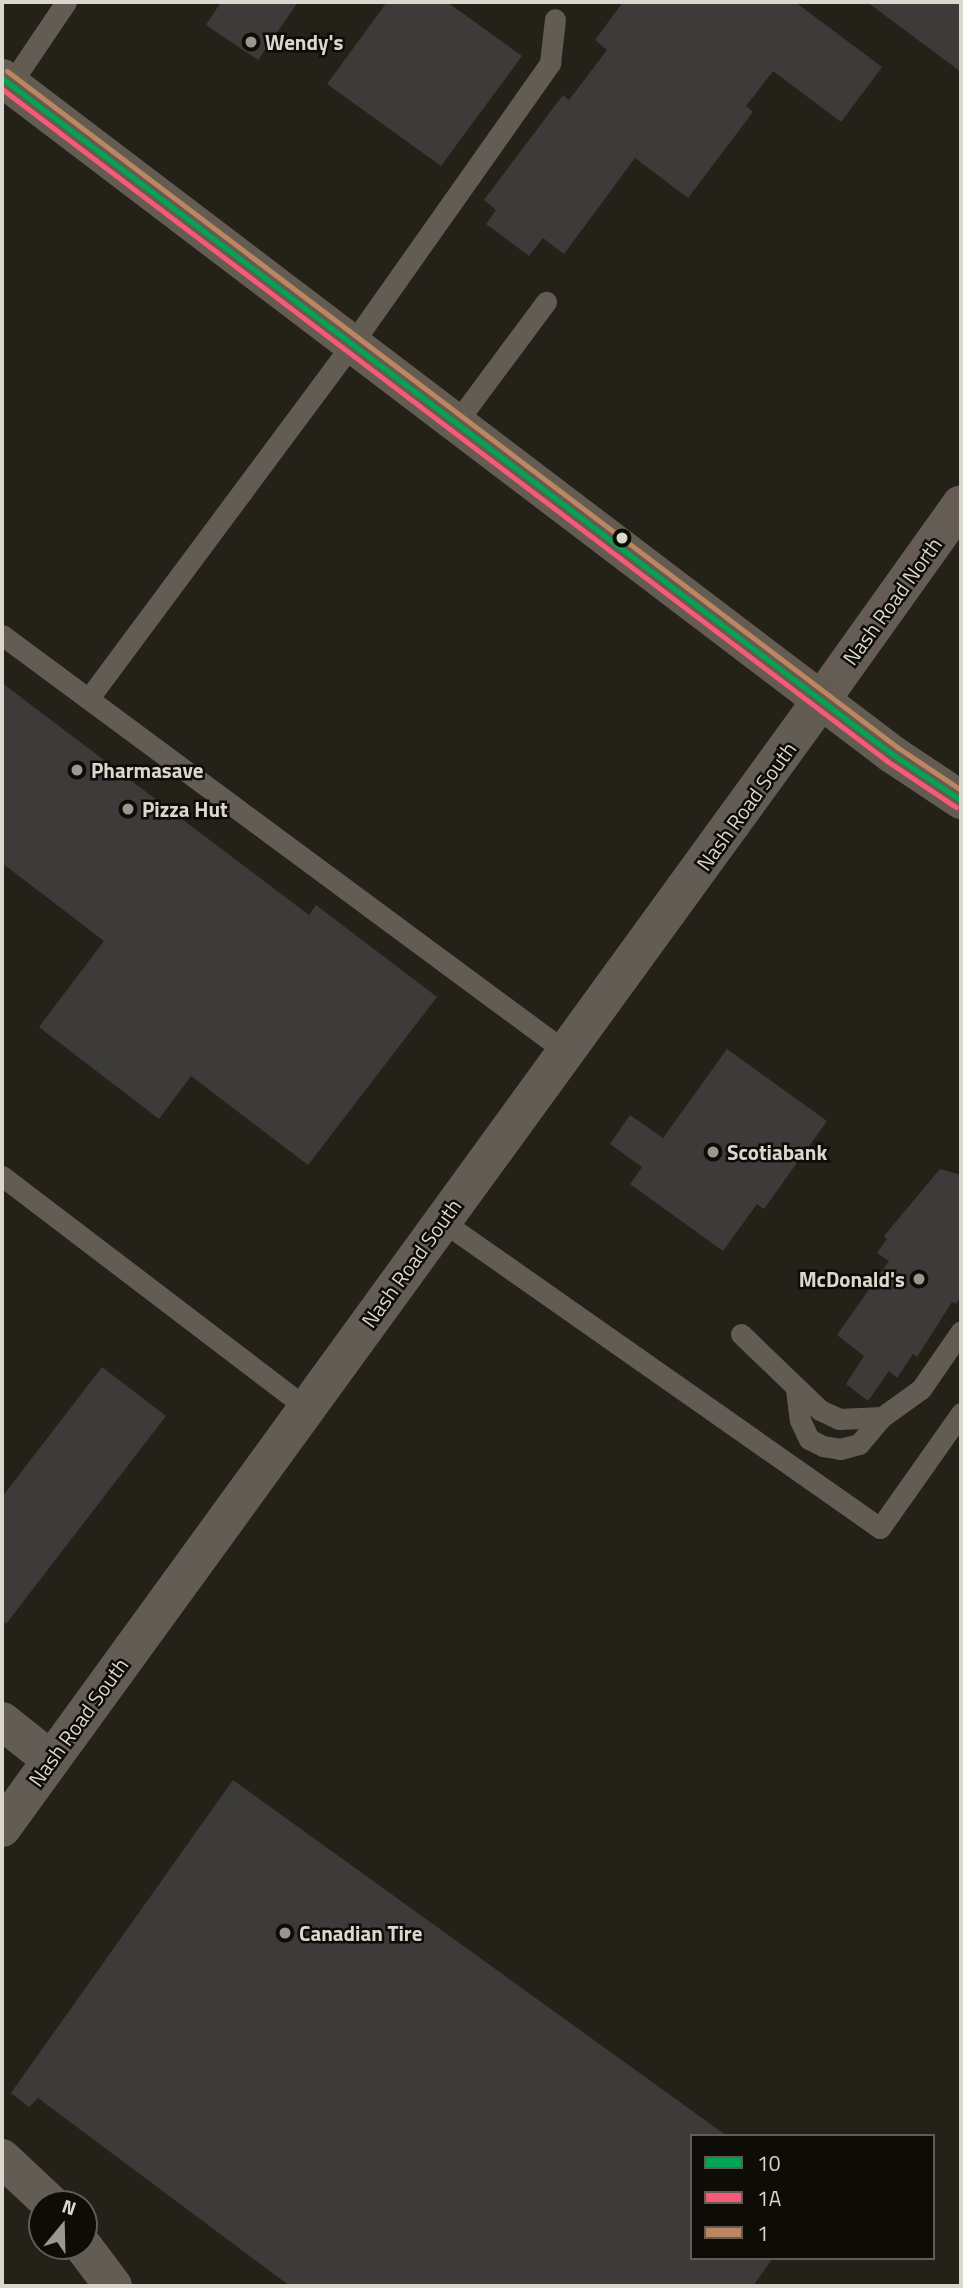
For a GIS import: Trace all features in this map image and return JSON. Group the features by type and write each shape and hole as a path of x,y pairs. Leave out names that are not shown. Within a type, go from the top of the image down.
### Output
{"main road":[{"path":"6,82 822,699 961,800"},
{"name":"Nash Road North","path":"822,699 961,504"}],"street":[{"name":"Nash Road South","path":"2,1828 822,699"},
{"path":"2,1721 50,1759"},
{"path":"2,2158 36,2190"},
{"path":"94,2260 113,2286"}],"lane":[{"path":"6,82 66,2"},
{"path":"89,698 352,344 550,63 555,19"},
{"path":"456,423 546,302"},
{"path":"2,635 566,1052"},
{"path":"2,1176 306,1408"},
{"path":"442,1221 880,1528 961,1413"},
{"path":"796,1389 800,1420 809,1438 823,1446 840,1449 859,1444 882,1416 921,1389 961,1331"},
{"path":"741,1334 820,1410 839,1419 882,1416"}],"building":[{"name":"Wendy's","path":"221,2 298,2 258,60 206,25"},
{"path":"387,2 447,2 522,56 441,166 327,84"},
{"path":"623,2 795,2 882,67 841,122 773,71 746,106 753,112 688,198 635,158 564,254 543,238 529,256 486,224 496,210 484,200 563,95 569,100 607,50 595,40"},
{"path":"867,2 961,2 961,72"},
{"path":"2,683 309,915 316,905 437,997 308,1165 191,1076 159,1119 39,1027 104,941 2,863"},
{"name":"Scotiabank","path":"727,1049 827,1121 764,1209 757,1204 723,1251 630,1184 642,1167 610,1144 630,1115 663,1138"},
{"name":"McDonald's","path":"940,1169 961,1175 961,1297 956,1304 952,1302 917,1357 913,1354 897,1378 889,1371 868,1401 846,1384 864,1356 837,1335 889,1261 877,1253 887,1239 884,1236"},
{"path":"102,1367 166,1416 6,1624 2,1621 2,1497"},
{"name":"Canadian Tire","path":"233,1780 724,2134 690,2134 690,2260 772,2260 753,2286 290,2286 38,2098 29,2107 11,2093"}],"transit line":[{"name":"1","path":"7,71 897,747 961,790"},
{"name":"10","path":"2,78 892,754 961,800"},
{"name":"1A","path":"2,89 887,761 956,807"}],"place":[{"name":"Wendy's","path":"251,42"},
{"name":"Pharmasave","path":"77,770"},
{"name":"Pizza Hut","path":"128,809"},
{"name":"Scotiabank","path":"713,1152"},
{"name":"McDonald's","path":"919,1279"},
{"name":"Canadian Tire","path":"285,1933"}]}
